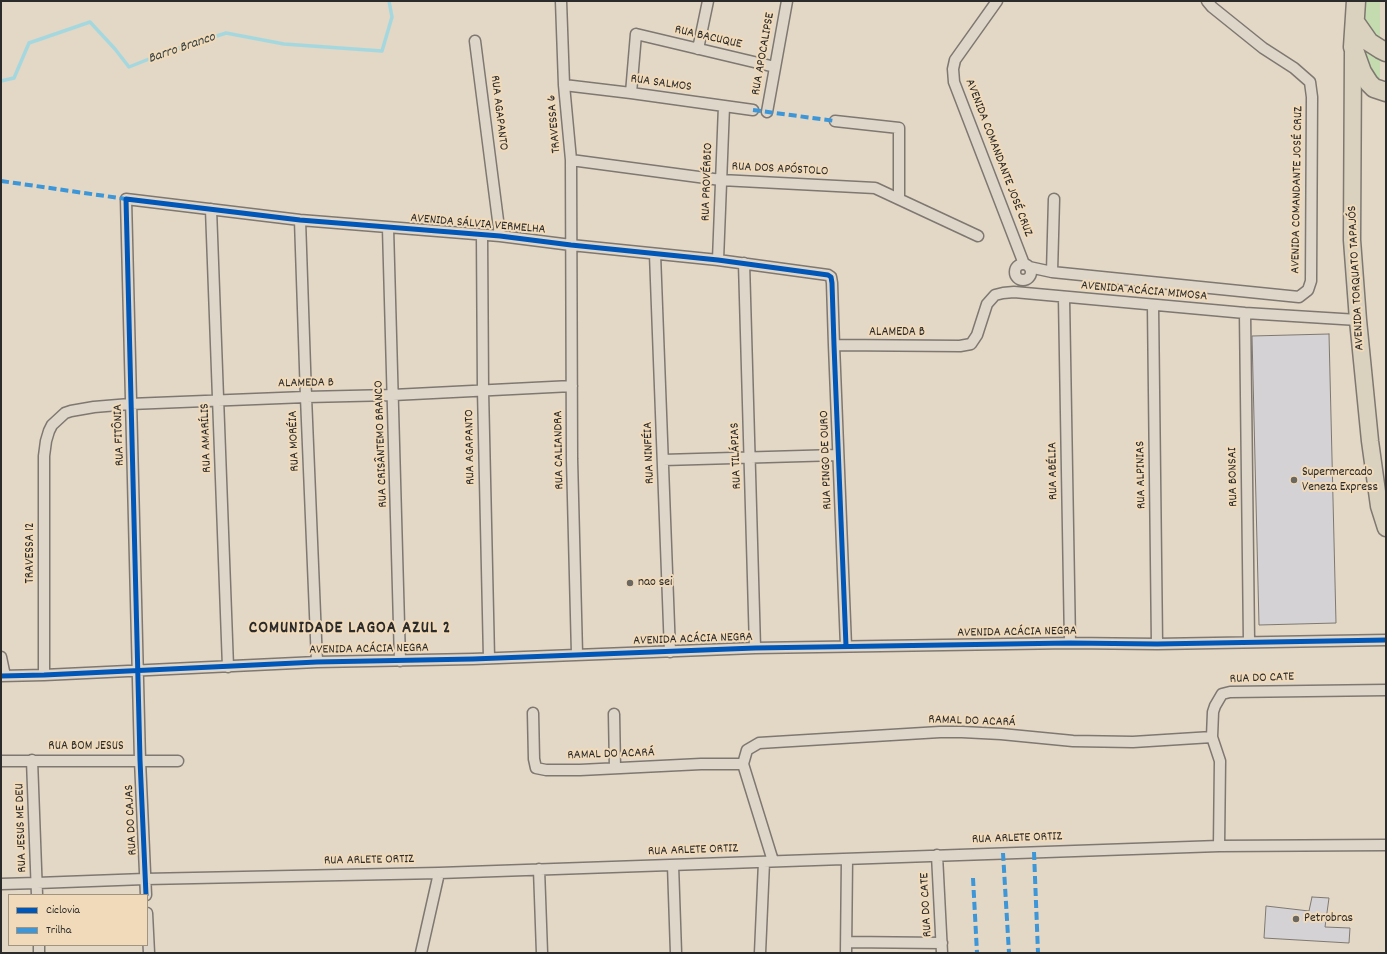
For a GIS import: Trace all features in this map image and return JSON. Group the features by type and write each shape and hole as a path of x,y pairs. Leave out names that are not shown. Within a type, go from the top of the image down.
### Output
{"highway":[{"name":"AVENIDA TORQUATO TAPAJÓS","path":"1353,48 1356,1"},
{"path":"1355,22 1369,42 1386,52"},
{"path":"1353,48 1362,72 1369,83 1374,88 1386,92"}],"main road":[{"name":"AVENIDA TORQUATO TAPAJÓS","path":"1353,48 1352,240 1370,441 1379,506 1386,528"}],"street":[{"name":"TRAVESSA 6","path":"561,1 564,85 571,160 571,245"},
{"path":"698,48 708,1"},
{"name":"RUA APOCALIPSE","path":"767,112 787,1"},
{"name":"AVENIDA COMANDANTE JOSÉ CRUZ","path":"997,1 955,60 953,69 954,82 1026,265 1052,272 1299,297 1308,290 1311,281 1312,97 1310,82 1294,68 1263,48 1212,7 1207,1"},
{"name":"RUA BACUQUE","path":"631,93 636,34 775,67"},
{"name":"RUA AGAPANTO","path":"476,41 500,236"},
{"name":"RUA SALMOS","path":"564,85 753,110"},
{"name":"RUA PROVÉRBIO","path":"718,260 724,106"},
{"path":"835,121 899,128 899,198"},
{"name":"RUA DOS APÓSTOLO","path":"571,160 721,180 875,188 978,236"},
{"name":"AVENIDA SÁLVIA VERMELHA","path":"126,199 300,220 500,236 718,260 828,275"},
{"name":"RUA FITÔNIA","path":"126,199 140,760"},
{"path":"1052,272 1054,199"},
{"name":"RUA AMARÍLIS","path":"211,209 228,667"},
{"name":"RUA MORÉIA","path":"300,220 317,662"},
{"name":"RUA CRISÂNTEMO BRANCO","path":"388,228 400,661"},
{"name":"RUA AGAPANTO","path":"482,235 483,390 489,658"},
{"name":"RUA CALIANDRA","path":"571,245 577,654"},
{"name":"RUA NINFÉIA","path":"656,254 670,652"},
{"name":"RUA TILÁPIAS","path":"744,264 755,648"},
{"name":"RUA PINGO DE OURO","path":"828,275 831,277 832,283 846,646"},
{"name":"AVENIDA ACÁCIA MIMOSA","path":"960,346 971,344 977,335 987,304 995,296 1003,293 1014,292 1153,306 1358,320"},
{"name":"RUA ABÉLIA","path":"1064,298 1070,643"},
{"name":"RUA ALPINIAS","path":"1153,306 1157,644"},
{"name":"RUA BONSAI","path":"1245,313 1249,642"},
{"name":"ALAMEDA B","path":"834,345 960,346"},
{"name":"ALAMEDA B","path":"49,431 52,425 65,413 94,407 219,400 393,395 572,386"},
{"name":"TRAVESSA 12","path":"44,675 44,456 49,431"},
{"path":"664,460 838,455"},
{"name":"AVENIDA ACÁCIA NEGRA","path":"3,676 317,662 400,661 755,648 1386,640"},
{"path":"1,657 3,676"},
{"name":"RUA DO CATE","path":"1219,846 1220,760 1212,737 1213,712 1222,694 1230,692 1386,690"},
{"name":"RAMAL DO ACARÁ","path":"533,713 534,759 536,768 546,770 701,764 743,764 747,750 759,744 897,734 962,732 1001,734 1073,742 1133,742 1212,737"},
{"path":"614,714 615,768"},
{"path":"1,761 32,760"},
{"name":"RUA BOM JESUS","path":"32,760 140,760"},
{"name":"RUA JESUS ME DEU","path":"32,760 37,894"},
{"path":"140,760 178,761"},
{"name":"RUA DO CAJAS","path":"140,760 145,879"},
{"path":"743,764 769,862 760,953"},
{"name":"RUA ARLETE ORTIZ","path":"1,884 145,879 439,873 1219,846 1386,844"},
{"name":"RUA DO CATE","path":"937,855 942,948"},
{"path":"846,953 847,859"},
{"path":"673,865 676,953"},
{"path":"538,869 542,953"},
{"path":"421,953 439,873"},
{"path":"145,879 146,894"},
{"path":"148,933 149,953"},
{"path":"847,942 942,948"}],"green space":[{"path":"1364,1 1380,1 1380,85 1361,55"}],"building":[{"name":"Supermercado Veneza Express","path":"1329,334 1336,623 1259,625 1252,336"},
{"name":"Petrobras","path":"1312,897 1329,898 1325,927 1350,928 1349,943 1264,938 1266,906 1309,911"}],"waterway":[{"name":"Barro Branco","path":"1,81 14,78 29,43 90,22 115,49 129,67 164,53 226,33 284,44 382,51 392,17 389,1"}],"marked path":[{"path":"753,110 835,121"},
{"path":"1,181 126,199"},
{"path":"1034,852 1038,953"},
{"path":"1003,853 1009,953"},
{"path":"973,878 977,953"}],"cycle path":[{"path":"146,894 140,760 126,199 300,220 500,236 718,260 828,275 831,277 832,283 846,646"},
{"path":"1,676 317,662 473,659 755,648 1386,640"}],"place":[{"name":"Supermercado Veneza Express","path":"1294,480"},
{"name":"nao sei","path":"630,583"},
{"name":"Petrobras","path":"1296,919"}],"district":[{"name":"COMUNIDADE LAGOA AZUL 2","path":"350,630"}]}
